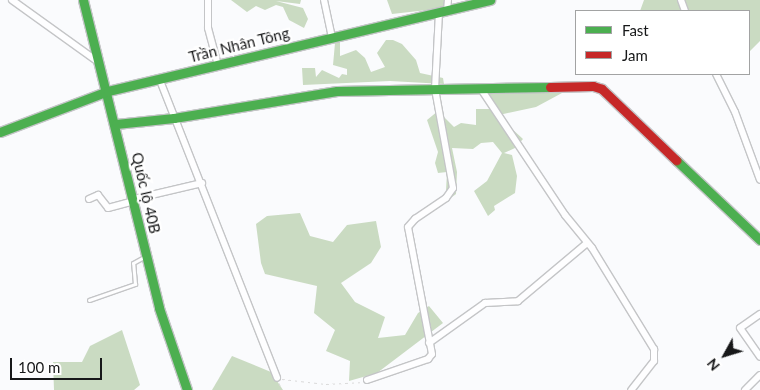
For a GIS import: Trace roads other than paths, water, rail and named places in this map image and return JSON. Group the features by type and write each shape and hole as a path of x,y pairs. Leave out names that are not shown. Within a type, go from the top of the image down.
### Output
{"main road":[{"name":"Quốc lộ 40B","path":"83,0 108,91 158,308 187,390"},
{"name":"Trần Nhân Tông","path":"0,132 108,91 490,0"},
{"path":"116,124 174,118 337,90 481,89 581,85 602,89 760,240"}],"street":[{"path":"12,0 100,63"},
{"path":"208,0 208,28 218,66"},
{"path":"324,0 332,37"},
{"path":"367,380 428,359 432,354 408,227 415,219 446,198 453,188 435,89 443,12 448,0"},
{"path":"716,75 735,112 760,180"},
{"path":"159,78 202,183 277,378"},
{"path":"481,89 587,243 656,352 654,361 631,390"},
{"path":"89,199 98,195 108,208 202,183"},
{"path":"430,343 485,303 518,301 587,243"},
{"path":"760,314 740,328 760,357"},
{"path":"745,390 760,375"}],"lane":[{"path":"89,300 135,284 133,263 147,256"}]}
